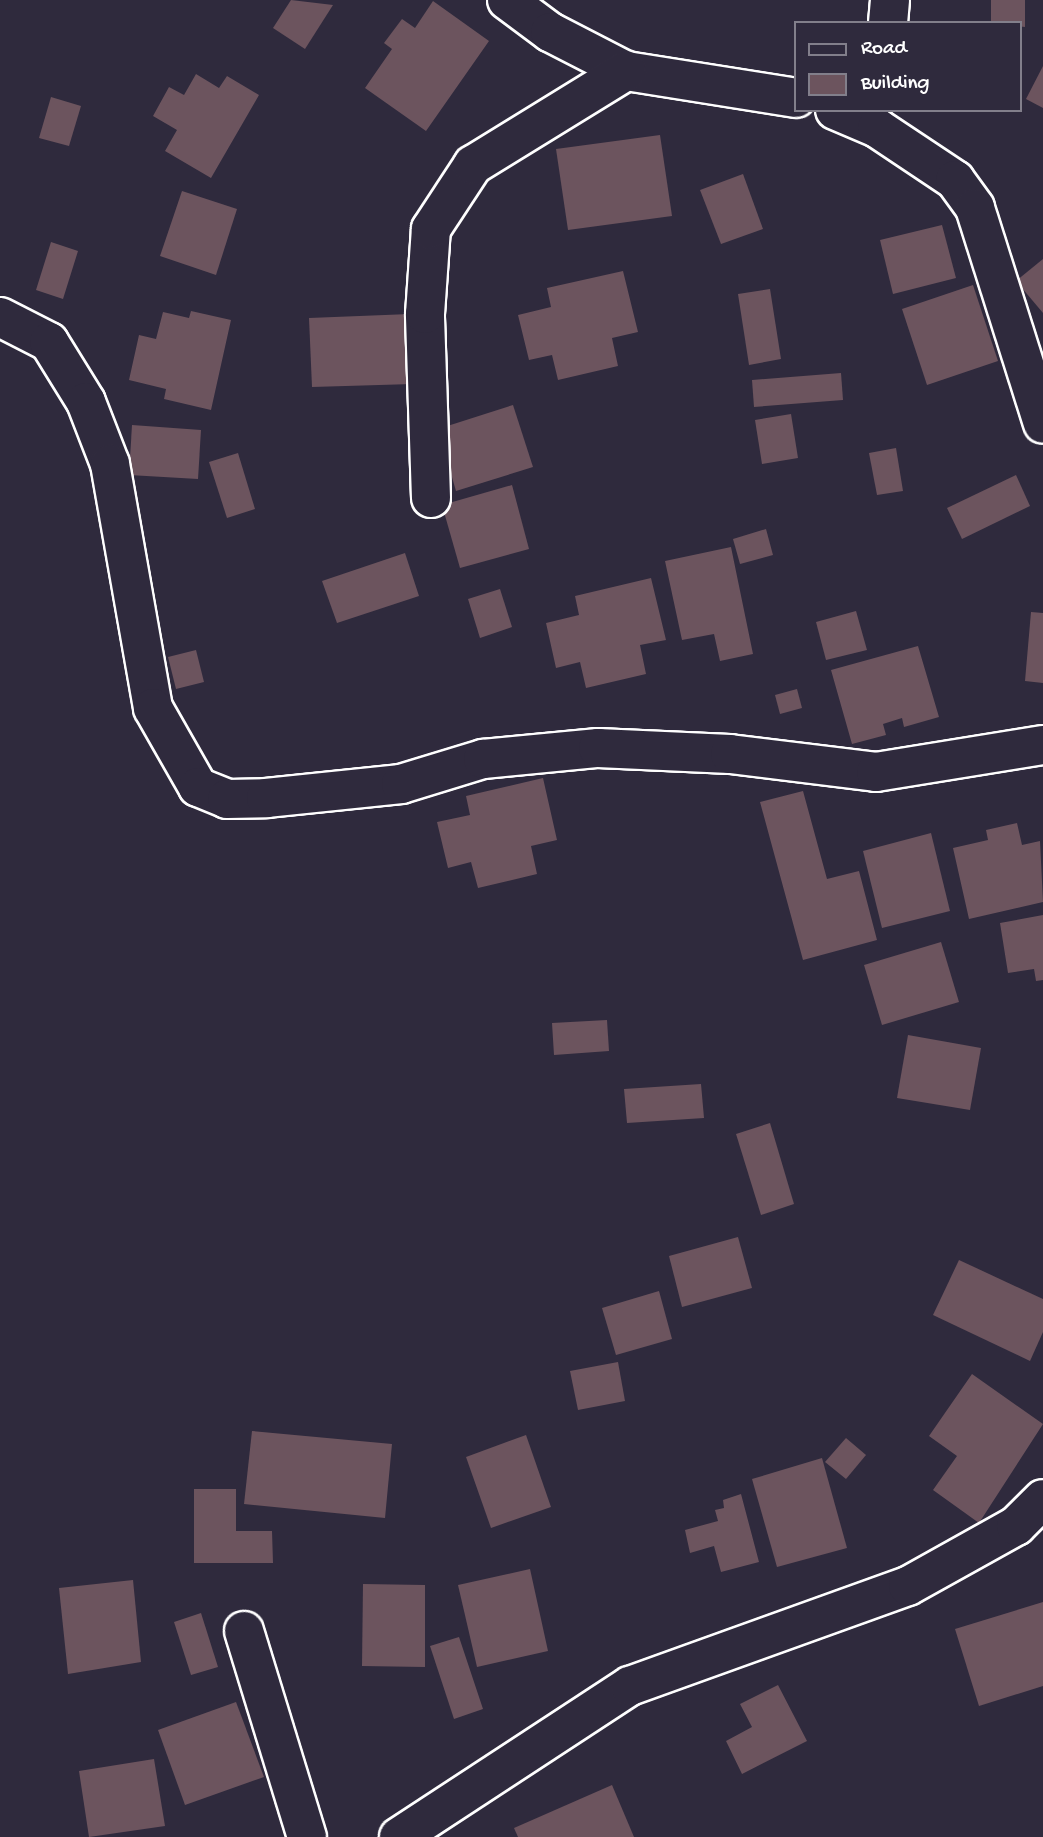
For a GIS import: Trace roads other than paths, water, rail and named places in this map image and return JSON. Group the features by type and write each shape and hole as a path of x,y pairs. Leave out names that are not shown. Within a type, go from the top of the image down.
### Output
{"street":[{"path":"507,0 550,32 626,71 794,98"},
{"path":"888,21 890,0"},
{"path":"431,498 425,314 430,229 472,165 626,71"},
{"path":"845,112 878,119 955,180 975,208 1043,424"},
{"path":"0,317 49,342 86,402 110,464 153,708 198,787 228,799 266,798 401,783 483,758 598,748 730,754 876,772 1043,745"},
{"path":"399,1837 630,1686 908,1586 1016,1526 1043,1499"},
{"path":"244,1631 307,1837"}]}
